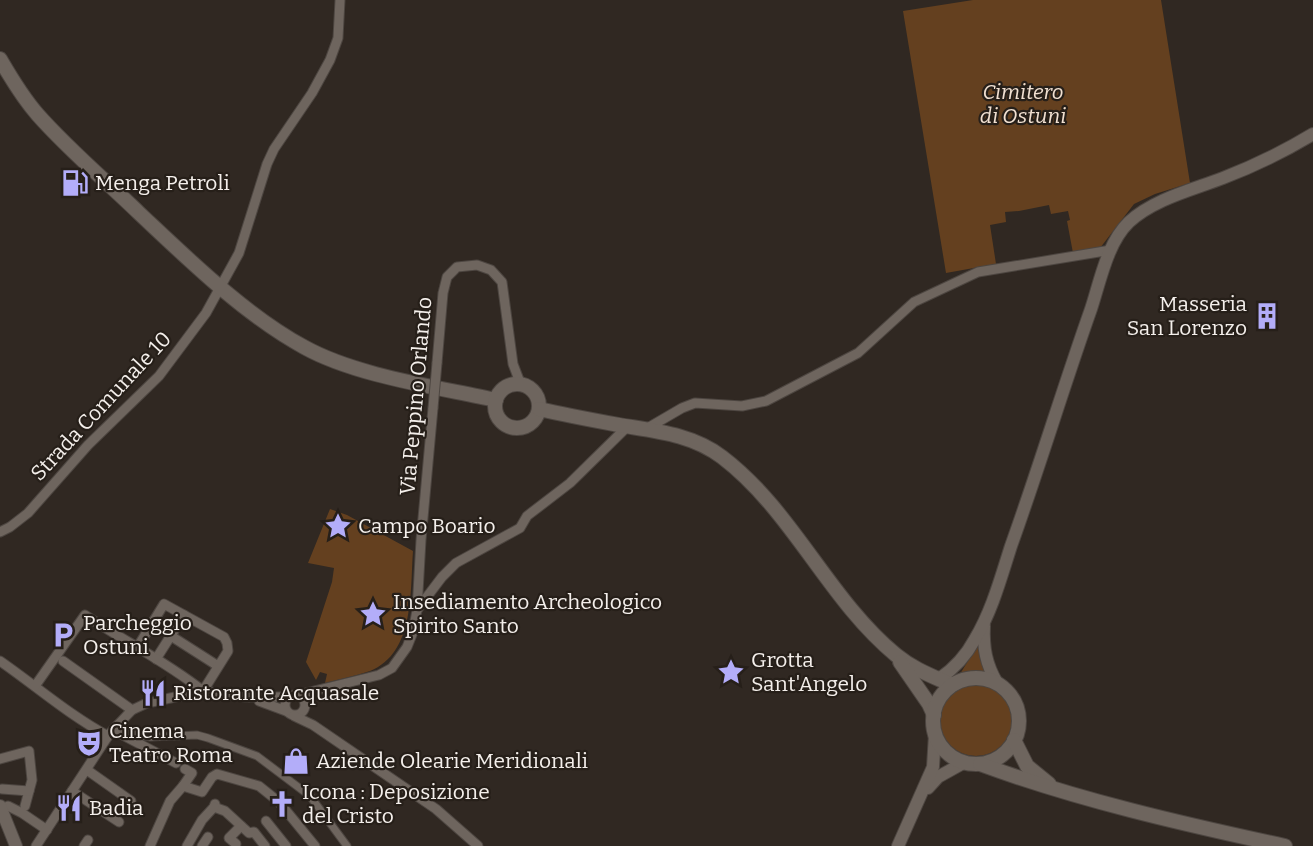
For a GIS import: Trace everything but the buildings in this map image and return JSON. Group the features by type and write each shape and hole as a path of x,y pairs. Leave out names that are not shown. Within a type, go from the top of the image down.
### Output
{"main road":[{"path":"0,59 38,114 173,244 220,286 269,324 305,348 346,364 382,375 496,400"},
{"path":"520,385 532,391 536,396 539,409 532,422 526,426 512,428 500,420 495,407 496,400 508,386 520,385"},
{"path":"539,409 679,435 721,456 766,497 816,566 855,614 895,655 929,704 934,715"},
{"path":"895,655 921,672 954,683"},
{"path":"980,764 994,760 1006,752 1014,740 1019,728 1017,708 1007,691 997,683 984,678 970,678 954,683 943,693 934,715 935,734 952,756 1055,789 1228,834 1285,846"},
{"path":"1014,740 1027,766 1055,789"}],"street":[{"name":"Strada Comunale 10","path":"0,532 28,513 87,445 159,376 206,313 239,253 267,164 274,149 307,100 330,60 338,38 340,0"},
{"path":"954,683 964,658 984,622 1034,482 1111,250 1128,223 1142,212 1164,201 1225,177 1297,144 1313,134"},
{"path":"646,429 695,403 742,406 766,401 858,353 914,302 978,272 1111,250"},
{"name":"Via Peppino Orlando","path":"38,843 113,730 132,710 147,703 203,691 245,697 301,699 379,675 392,668 407,647 413,632 417,610 443,293 447,277 457,267 470,265 484,267 491,270 502,282 513,364 520,385"},
{"path":"417,610 442,577 456,563 520,528 527,516 570,483 628,426"},
{"path":"35,686 85,615 203,691 228,651 224,637 164,604 137,648"},
{"path":"156,659 184,615"},
{"path":"984,622 983,648 997,683"},
{"path":"171,636 218,666"},
{"path":"939,679 964,658"},
{"path":"0,661 59,706 113,730 176,763"},
{"path":"63,661 132,710"},
{"name":"Via Peppino Orlando","path":"245,697 274,705 313,725 436,809 478,846"},
{"path":"301,699 301,714 290,713 284,705 301,699"},
{"path":"301,699 313,725"},
{"path":"113,730 150,737 197,735 257,756 310,796 346,846"},
{"path":"898,846 933,767 935,734"},
{"path":"0,759 29,751 32,780 25,806"},
{"path":"919,798 938,777 965,762"},
{"path":"87,770 131,801"},
{"path":"150,846 170,801 183,786 188,771"},
{"path":"183,786 202,792 212,777 217,774 259,786 279,802 313,845"},
{"path":"2,789 29,791"},
{"path":"72,791 119,822"},
{"path":"4,806 22,813 47,830"},
{"path":"4,806 16,846"},
{"path":"187,846 202,820 214,806 225,811 249,833 254,832 265,846"},
{"path":"266,821 286,846"},
{"path":"237,844 229,837 241,826"},
{"path":"457,827 467,846"},
{"path":"202,846 208,837"},
{"path":"38,843 49,846"}],"green space":[{"name":"Cimitero di Ostuni","path":"973,0 1161,0 1190,183 1155,194 1134,204 1100,248 1073,253 1067,221 1070,220 1068,211 1051,214 1049,205 1005,212 1006,222 990,225 996,264 946,273 903,11"},
{"path":"330,509 347,515 413,551 407,619 403,636 395,650 385,662 370,671 325,683 327,674 320,672 316,680 306,662 332,582 334,568 308,563"},
{"path":"979,643 987,675 962,676 960,674"},
{"path":"983,684 1002,694 1010,706 1012,720 1010,734 1002,746 990,754 969,756 950,746 942,734 940,713 950,694 962,686"}],"place":[{"name":"Menga Petroli","path":"75,183"},
{"name":"Masseria San Lorenzo","path":"1267,316"},
{"name":"Campo Boario","path":"338,526"},
{"name":"Insediamento Archeologico Spirito Santo","path":"373,614"},
{"name":"Parcheggio Ostuni","path":"63,635"},
{"name":"Grotta Sant'Angelo","path":"731,672"},
{"name":"Ristorante Acquasale","path":"153,693"},
{"name":"Cinema Teatro Roma","path":"89,743"},
{"name":"Aziende Olearie Meridionali","path":"296,761"},
{"name":"Icona : Deposizione del Cristo","path":"282,804"},
{"name":"Badia","path":"69,808"}]}
